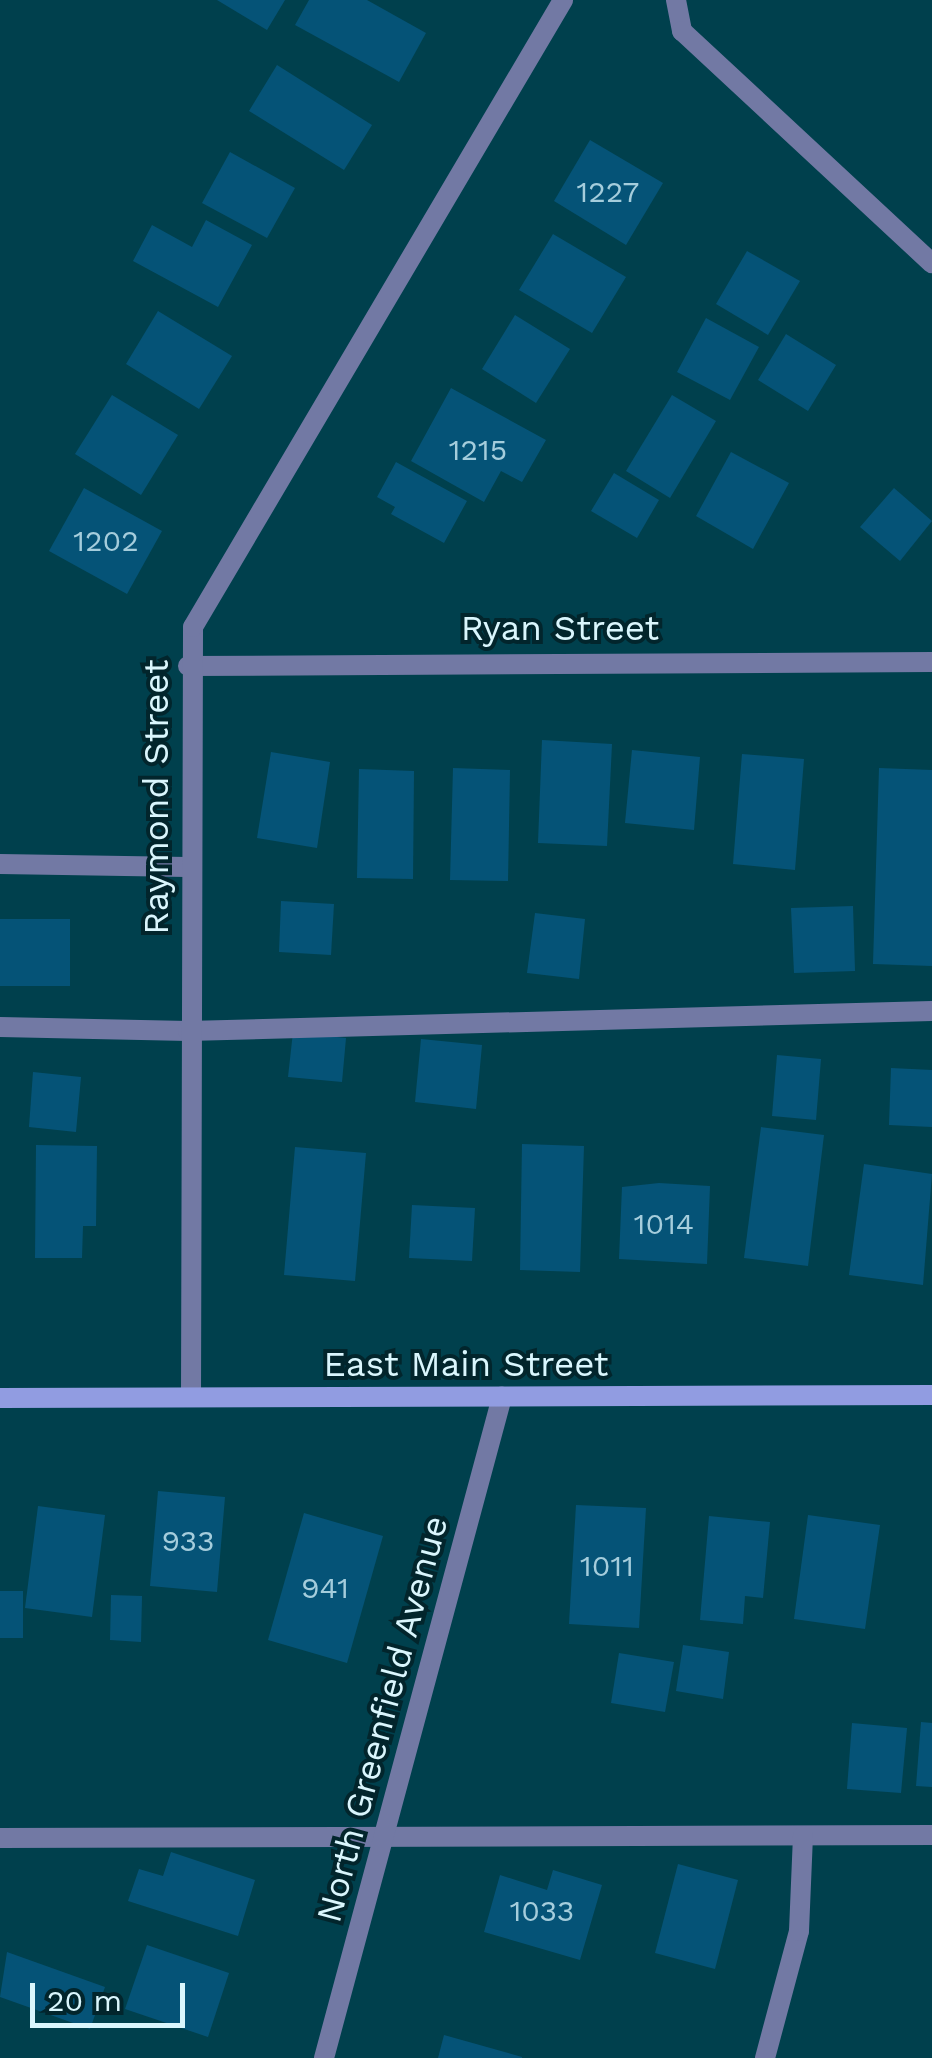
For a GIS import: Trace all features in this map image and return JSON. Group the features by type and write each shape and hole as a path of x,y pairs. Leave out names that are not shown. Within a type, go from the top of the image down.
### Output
{"main road":[{"name":"East Main Street","path":"0,1398 932,1394"}],"street":[{"name":"Raymond Street","path":"191,1396 186,867 188,666 193,627 247,526 563,0"},
{"path":"676,0 682,31 932,263"},
{"name":"Ryan Street","path":"188,666 932,662"},
{"path":"0,864 186,867"},
{"path":"0,1027 188,1030 932,1011"},
{"name":"North Greenfield Avenue","path":"324,2058 502,1396"},
{"path":"764,2058 799,1931 803,1836"},
{"path":"0,1838 932,1836"}],"building":[{"path":"217,0 285,0 267,30"},
{"path":"309,0 367,0 426,33 399,82 295,25"},
{"path":"277,65 372,125 344,170 249,111"},
{"path":"590,140 663,183 626,245 554,201"},
{"path":"230,152 295,188 267,238 202,203"},
{"path":"206,220 252,245 218,307 133,261 152,225 192,247"},
{"path":"553,234 626,277 592,333 519,290"},
{"path":"747,251 800,281 768,335 716,304"},
{"path":"158,311 232,356 199,409 126,364"},
{"path":"515,315 570,349 536,403 482,369"},
{"path":"706,318 759,347 730,400 677,372"},
{"path":"786,334 836,365 808,411 758,380"},
{"path":"451,388 546,440 522,482 501,471 484,502 411,461"},
{"path":"112,395 178,435 141,495 75,454"},
{"path":"672,395 716,421 670,498 626,471"},
{"path":"731,452 789,483 753,549 696,516"},
{"path":"396,462 467,501 444,543 391,514 395,507 377,497"},
{"path":"614,473 659,500 637,538 591,511"},
{"path":"84,488 162,531 127,594 49,551"},
{"path":"894,488 932,521 900,561 860,527"},
{"path":"542,740 612,744 607,846 538,843"},
{"path":"632,750 700,757 694,830 625,823"},
{"path":"271,752 330,762 317,848 257,838"},
{"path":"742,754 804,759 795,870 733,864"},
{"path":"453,768 510,770 508,881 450,880"},
{"path":"879,768 932,770 932,966 873,964"},
{"path":"359,769 414,771 413,879 357,878"},
{"path":"281,901 334,904 331,955 279,952"},
{"path":"853,906 855,971 794,973 791,908"},
{"path":"535,913 585,919 579,979 527,973"},
{"path":"0,919 70,919 70,986 0,986"},
{"path":"293,1032 346,1038 342,1082 288,1077"},
{"path":"421,1039 482,1045 476,1109 415,1102"},
{"path":"777,1055 821,1059 816,1120 772,1116"},
{"path":"891,1068 932,1070 932,1127 889,1125"},
{"path":"33,1072 81,1077 76,1132 29,1127"},
{"path":"761,1127 824,1135 808,1266 744,1258"},
{"path":"522,1144 584,1146 580,1272 520,1270"},
{"path":"36,1145 97,1146 96,1226 83,1226 82,1258 35,1258"},
{"path":"295,1147 366,1153 355,1281 284,1275"},
{"path":"864,1164 932,1174 923,1285 849,1275"},
{"path":"659,1183 710,1186 707,1264 619,1259 622,1187"},
{"path":"412,1205 475,1208 472,1261 409,1258"},
{"path":"158,1491 225,1497 217,1592 150,1586"},
{"path":"576,1505 646,1508 639,1628 569,1624"},
{"path":"38,1506 105,1515 92,1617 25,1608"},
{"path":"304,1513 383,1536 347,1663 268,1640"},
{"path":"808,1515 880,1525 865,1629 794,1619"},
{"path":"709,1516 770,1522 763,1598 745,1596 743,1624 700,1620"},
{"path":"0,1591 23,1591 23,1638 0,1638"},
{"path":"111,1595 142,1596 141,1642 110,1640"},
{"path":"683,1645 729,1652 723,1699 676,1691"},
{"path":"619,1653 674,1662 665,1712 611,1703"},
{"path":"921,1722 932,1723 932,1787 916,1786"},
{"path":"852,1723 907,1728 901,1793 847,1789"},
{"path":"171,1852 255,1880 238,1936 128,1901 139,1869 163,1876"},
{"path":"678,1864 738,1880 715,1969 655,1953"},
{"path":"553,1870 602,1885 580,1960 484,1932 500,1875 547,1890"},
{"path":"147,1945 229,1973 208,2037 125,2009"},
{"path":"7,1952 105,1987 90,2029 0,1997"},
{"path":"444,2035 522,2057 522,2058 438,2058"}]}
